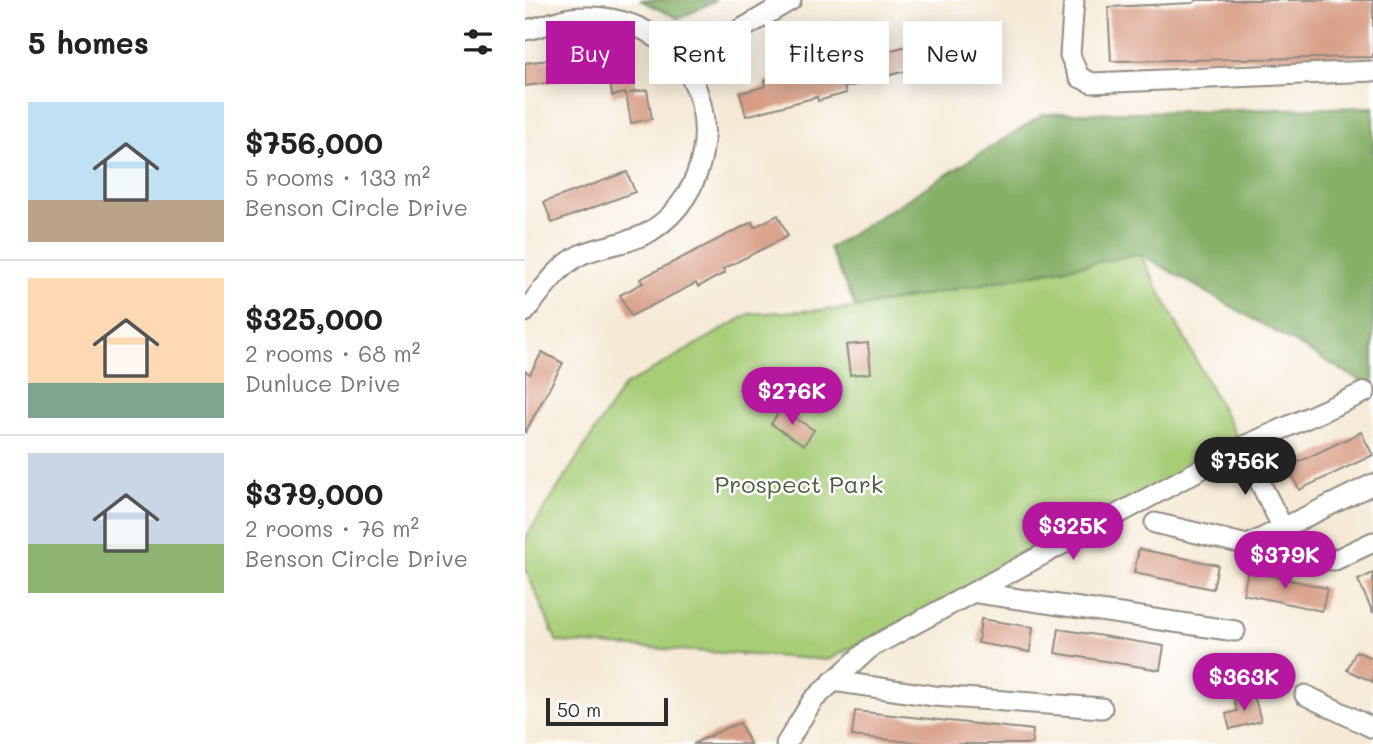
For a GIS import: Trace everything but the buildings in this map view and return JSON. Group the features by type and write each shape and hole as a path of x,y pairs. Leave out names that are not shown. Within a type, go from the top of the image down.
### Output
{"street":[{"path":"751,23 791,0"},
{"path":"1074,0 1070,55 1079,77 1093,83 1373,71"},
{"path":"525,30 569,19 607,16 640,27 649,33"},
{"path":"525,312 560,269 580,256 647,233 673,215 693,188 703,150 705,118 696,84"},
{"path":"786,744 813,700 870,648 978,593 1242,447 1365,392"},
{"path":"1242,447 1283,528"},
{"path":"1248,545 1373,484"},
{"path":"1155,523 1306,559 1335,560 1373,542"},
{"path":"978,593 1235,631"},
{"path":"833,681 934,696 1102,708"},
{"path":"1305,695 1373,728"}],"green space":[{"path":"640,0 716,0 679,19"},
{"path":"1373,107 1373,388 1140,254 856,308 829,248 1044,114"},
{"name":"Prospect Park","path":"1140,254 1242,447 828,660 557,642 525,568 525,539 623,387 749,314 856,308"}]}
